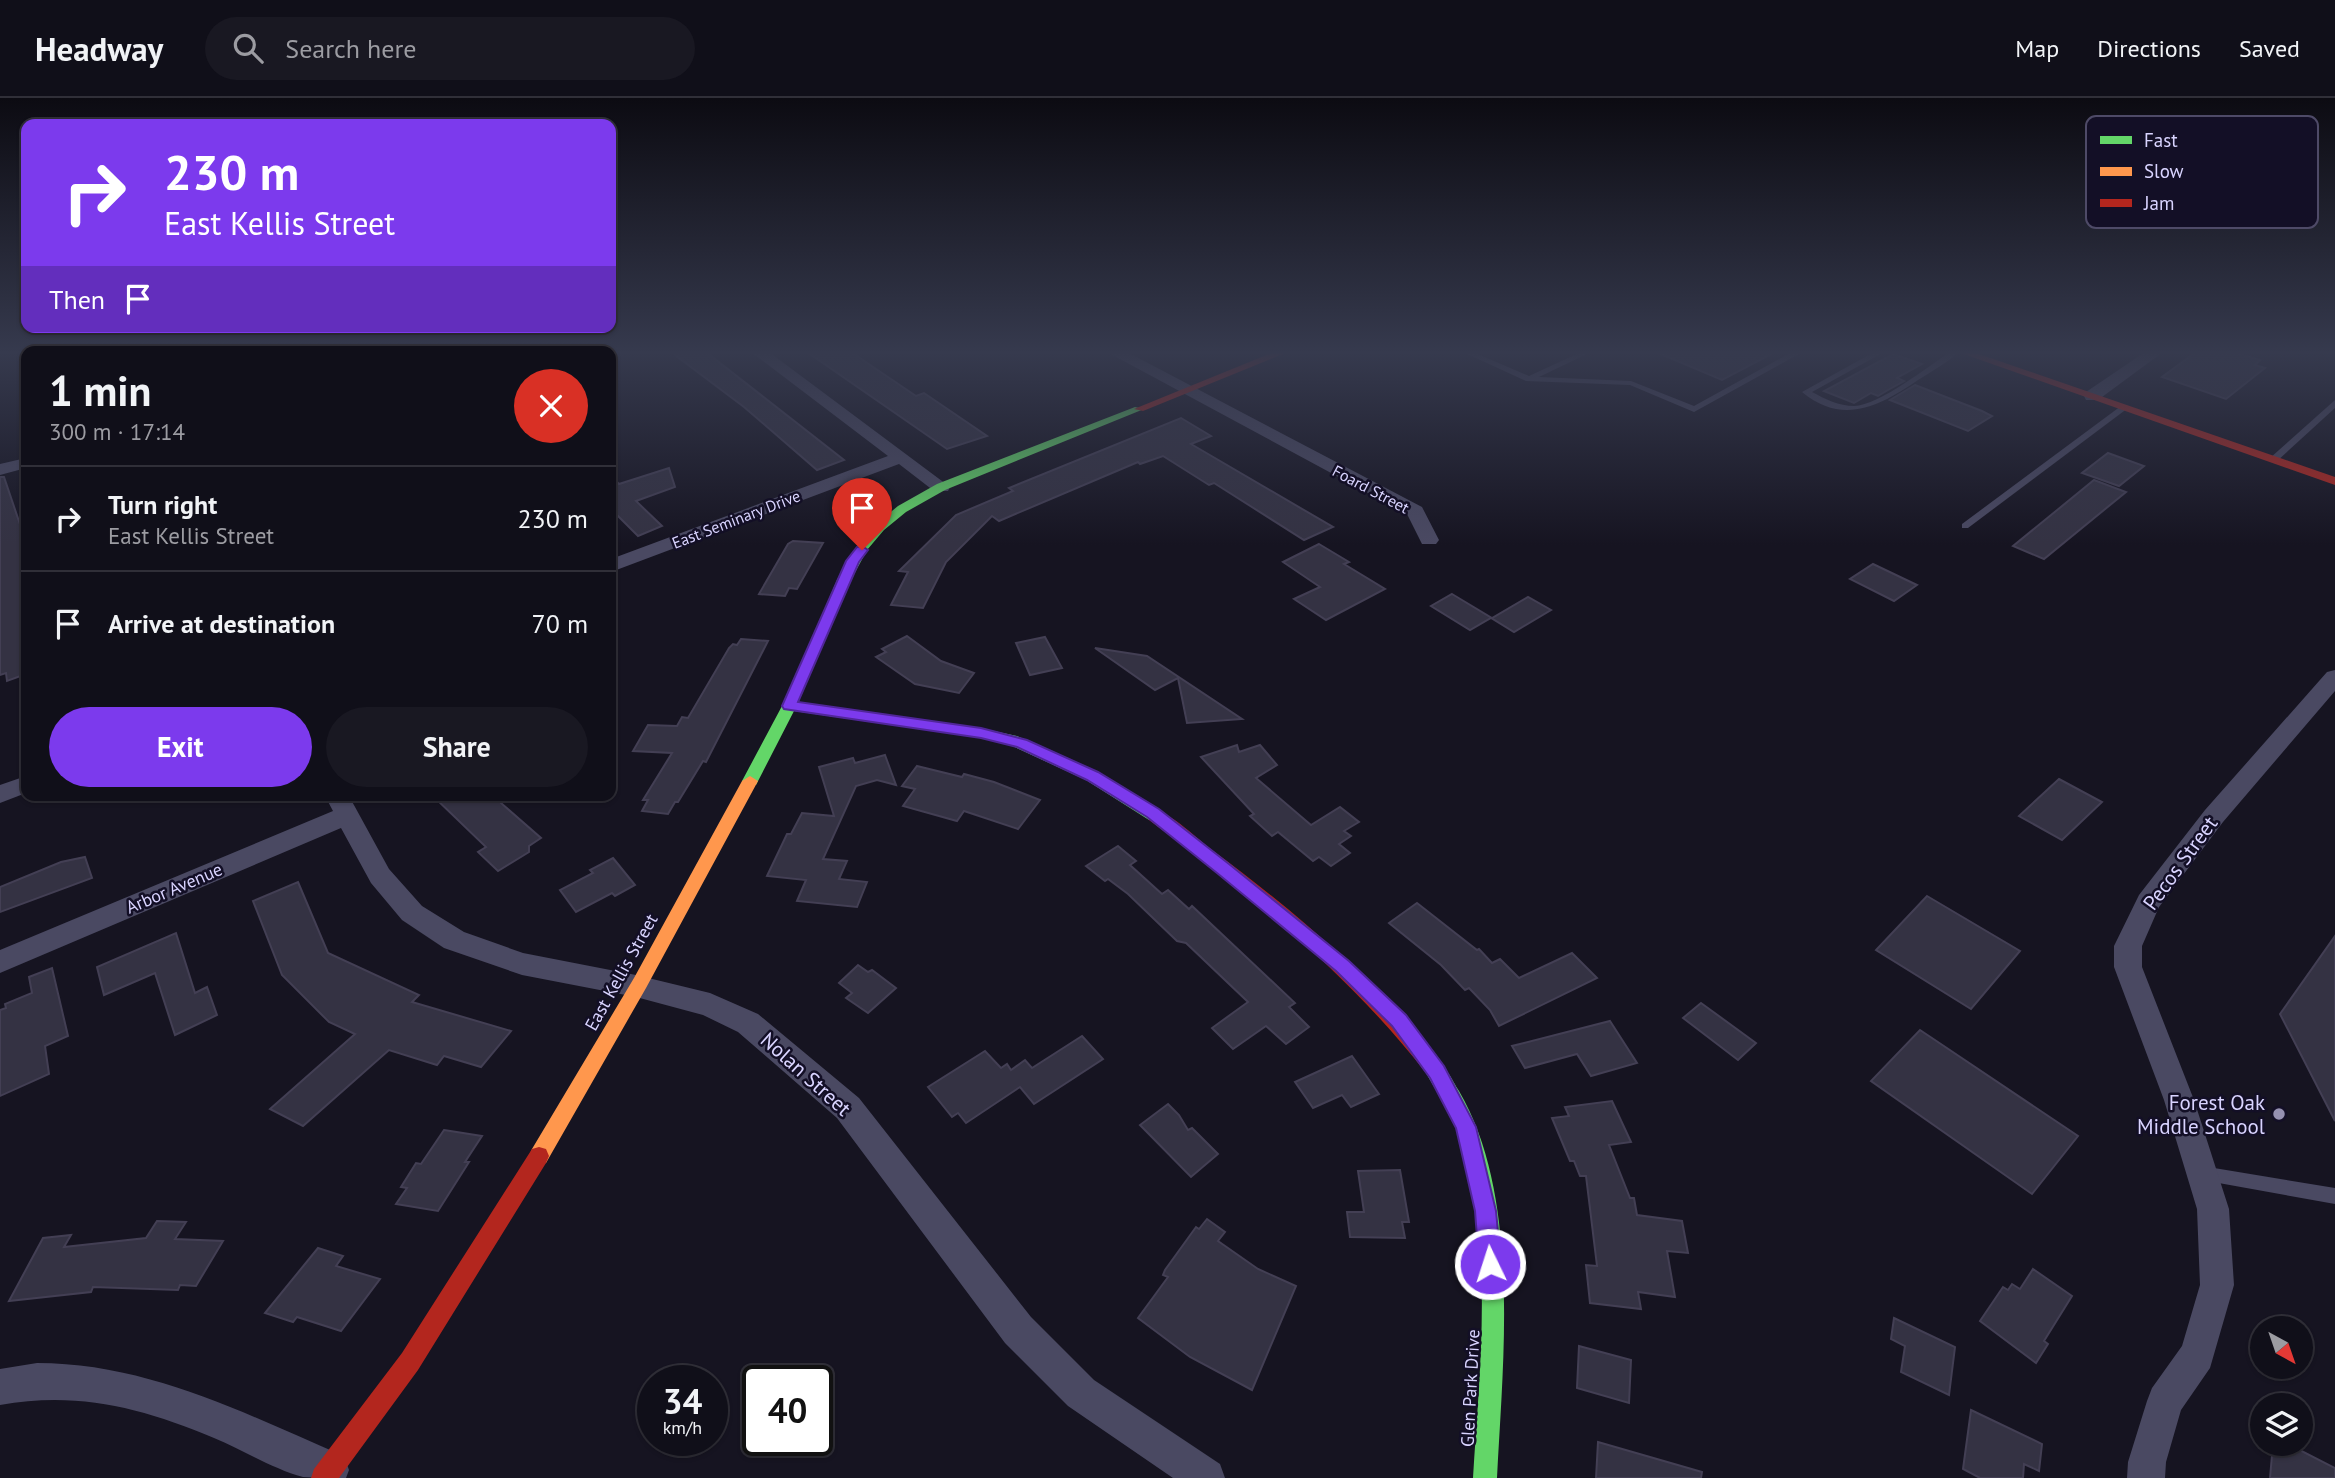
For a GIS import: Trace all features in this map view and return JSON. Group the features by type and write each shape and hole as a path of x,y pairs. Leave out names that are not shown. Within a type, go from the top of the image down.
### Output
{"street":[{"path":"846,416 940,486 1117,416"},
{"name":"Foard Street","path":"1234,416 1415,511 1429,540"},
{"path":"2148,416 2335,481"},
{"name":"East Seminary Drive","path":"616,564 901,457"},
{"path":"0,470 21,464"},
{"name":"East Kellis Street","path":"326,1474 402,1375 533,1168 789,706 853,561 892,515 910,501 940,486"},
{"name":"Pecos Street","path":"2146,1478 2147,1462 2165,1401 2197,1355 2217,1284 2213,1209 2179,1100 2128,967 2127,946 2148,902 2164,880 2214,816 2335,677"},
{"name":"Glen Park Drive","path":"789,706 981,733 1022,743 1092,776 1153,813 1223,868 1342,966 1399,1021 1437,1072 1466,1127 1486,1211 1494,1317 1485,1478"},
{"path":"0,794 21,786"},
{"name":"Nolan Street","path":"342,806 380,876 412,913 454,940 522,964 636,986 710,1005 748,1023 848,1108 1018,1330 1081,1393 1206,1478"},
{"name":"Arbor Avenue","path":"0,962 342,806"},
{"path":"0,1387 38,1381 93,1383 159,1398 326,1474"}],"lane":[{"path":"1965,526 2113,416"},
{"path":"2273,460 2320,416"},
{"path":"2202,1173 2335,1196"}],"building":[{"path":"755,416 788,416 844,460 817,470"},
{"path":"900,416 958,416 987,436 947,449"},
{"path":"1931,416 1991,416 1968,431"},
{"path":"1181,418 1211,436 1191,444 1333,527 1304,540 1214,483 1209,485 1163,456 1140,464 1138,462 999,521 992,516 946,562 923,608 891,605 908,572 899,571 956,515 1013,491 1009,488"},
{"path":"2108,453 2144,466 2119,486 2082,473"},
{"path":"669,468 675,487 636,501 662,526 638,536 616,514 616,481 619,484"},
{"path":"0,477 4,477 21,527 21,676 7,681 6,673 0,675"},
{"path":"2094,480 2126,492 2044,559 2013,546"},
{"path":"793,541 823,543 797,589 789,588 785,596 759,594 788,544"},
{"path":"1319,544 1349,562 1344,564 1385,589 1326,620 1294,599 1320,587 1283,562"},
{"path":"1873,564 1917,585 1894,601 1850,579"},
{"path":"1452,594 1492,618 1528,597 1551,610 1514,632 1491,618 1470,630 1431,606"},
{"path":"907,636 941,661 974,673 959,693 915,684 876,657 886,652 882,649"},
{"path":"1045,637 1062,668 1030,675 1016,643"},
{"path":"741,639 768,641 706,762 703,761 668,814 642,811 648,800 643,800 672,753 633,751 648,725 677,726 682,717 688,718 729,648 733,644 737,645"},
{"path":"1095,648 1147,656 1242,719 1187,723 1178,678 1155,690"},
{"path":"1237,745 1239,752 1260,745 1277,765 1256,778 1311,825 1340,807 1359,822 1344,831 1351,836 1339,844 1350,853 1331,866 1319,857 1313,861 1278,832 1272,836 1250,816 1254,814 1201,757"},
{"path":"885,755 896,785 877,780 856,786 823,859 847,861 839,879 867,882 857,907 797,901 806,880 767,876 787,834 791,834 802,813 834,816 819,767 853,758 855,763"},
{"path":"917,766 994,782 1040,800 1018,829 964,811 957,821 903,806 915,789 902,786"},
{"path":"2059,779 2102,802 2062,840 2019,816"},
{"path":"438,801 499,801 541,838 529,846 529,852 498,871 478,852 486,847"},
{"path":"1118,846 1136,861 1130,865 1162,894 1168,890 1189,909 1192,906 1295,1003 1289,1007 1309,1027 1286,1044 1266,1026 1233,1049 1212,1028 1248,1002 1186,943 1177,941 1128,894 1086,866"},
{"path":"85,857 92,878 0,912 0,887 61,862"},
{"path":"613,858 635,885 615,896 612,893 576,912 560,890 593,873 590,870"},
{"path":"298,882 328,953 419,995 412,1002 511,1031 481,1067 444,1056 437,1065 389,1050 303,1126 270,1109 355,1034 329,1022 282,975 253,901"},
{"path":"1927,896 2020,951 1971,1009 1876,950"},
{"path":"1417,903 1479,949 1492,963 1500,959 1519,978 1572,953 1597,978 1499,1026 1490,1010 1469,988 1465,990 1441,965 1389,923"},
{"path":"176,933 195,993 207,987 217,1015 175,1035 155,973 104,995 97,967"},
{"path":"2335,936 2335,1121 2280,1014"},
{"path":"858,965 868,972 872,970 896,988 868,1013 846,998 852,993 839,983"},
{"path":"52,968 68,1036 45,1046 49,1074 0,1096 0,1010 6,1008 5,1004 32,993 29,977"},
{"path":"1701,1003 1756,1043 1738,1060 1683,1018"},
{"path":"1610,1021 1637,1063 1591,1076 1577,1054 1525,1068 1512,1046"},
{"path":"1920,1030 2078,1136 2032,1194 1871,1081"},
{"path":"1082,1036 1103,1059 1034,1104 1020,1087 966,1123 958,1113 952,1117 928,1087 985,1051 1001,1068 1007,1064 1011,1070 1025,1060 1032,1068"},
{"path":"1352,1056 1379,1094 1351,1107 1342,1095 1313,1108 1295,1082"},
{"path":"1612,1101 1631,1142 1609,1145 1630,1198 1634,1198 1637,1215 1682,1221 1688,1253 1667,1251 1675,1297 1638,1292 1641,1309 1590,1303 1586,1265 1597,1266 1586,1176 1580,1176 1574,1161 1570,1161 1552,1118 1569,1116 1565,1107"},
{"path":"1168,1104 1188,1130 1192,1128 1218,1154 1191,1177 1140,1125"},
{"path":"444,1130 482,1136 438,1211 396,1204 407,1188 401,1187 416,1163 421,1164"},
{"path":"1400,1170 1409,1222 1402,1222 1405,1238 1350,1237 1347,1212 1364,1212 1358,1171"},
{"path":"1207,1219 1225,1232 1218,1241 1258,1269 1296,1286 1252,1390 1190,1357 1138,1318 1168,1277 1163,1275 1165,1270 1196,1227 1199,1229"},
{"path":"157,1221 186,1222 175,1239 223,1241 196,1286 180,1285 178,1290 93,1287 91,1292 9,1301 43,1238 71,1235 64,1247 146,1238"},
{"path":"318,1248 343,1256 336,1266 380,1279 341,1331 297,1317 293,1322 265,1313"},
{"path":"2033,1269 2072,1296 2044,1341 2048,1344 2036,1363 1980,1321 2003,1287 2008,1290 2012,1284 2020,1289"},
{"path":"1894,1318 1955,1347 1949,1395 1901,1372 1905,1346 1891,1339"},
{"path":"1579,1346 1631,1360 1629,1403 1577,1388"},
{"path":"1971,1410 2042,1444 2039,1471 2024,1464 2023,1478 1980,1478 1963,1469"},
{"path":"1598,1442 1702,1472 1701,1478 1596,1478"},
{"path":"2272,1456 2312,1456 2335,1468 2335,1478 2270,1478"}],"traffic: fast":[{"path":"750,781 797,691 844,580 861,549 880,527 902,509 941,487 1120,416"},
{"path":"789,706 975,732 1012,740 1092,776 1155,816"},
{"path":"1433,1067 1467,1128 1487,1213 1491,1257 1492,1346 1485,1478"}],"traffic: slow":[{"path":"539,1156 640,983 750,781"}],"traffic: jam":[{"path":"2149,416 2335,481"},
{"path":"1155,816 1267,901 1340,964 1374,997 1433,1067"},
{"path":"323,1478 410,1362 539,1156"}],"place":[{"name":"Forest Oak Middle School","path":"2279,1114"}],"route":[{"path":"862,550 853,561 789,706 981,733 1022,743 1092,776 1153,813 1223,868 1342,966 1399,1021 1437,1072 1466,1127 1486,1211 1490,1264"}]}
